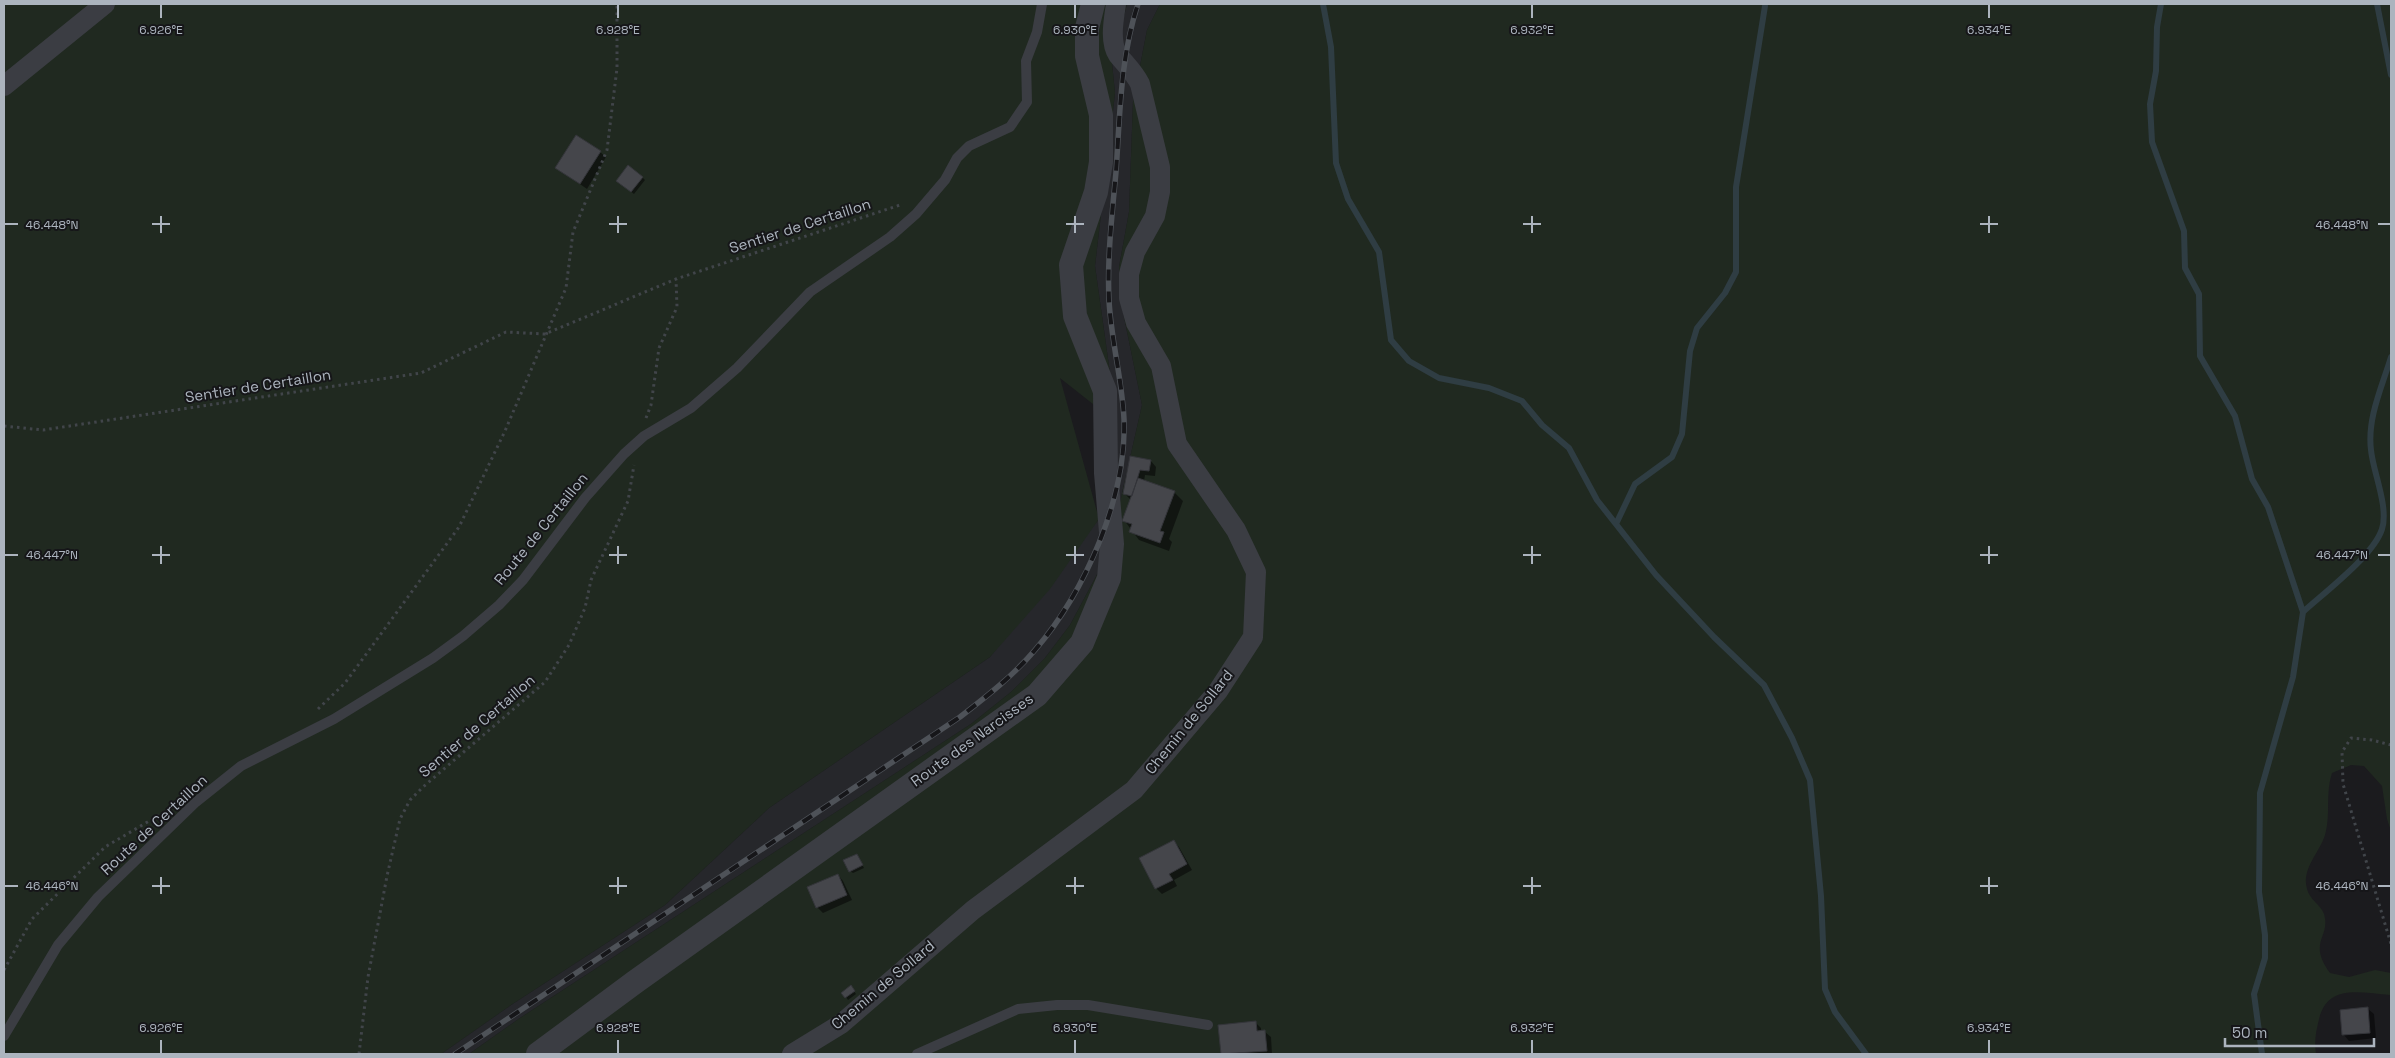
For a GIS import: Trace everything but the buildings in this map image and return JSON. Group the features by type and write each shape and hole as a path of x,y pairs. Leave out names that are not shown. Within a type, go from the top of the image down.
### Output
{"street":[{"path":"4,86 105,4"},
{"name":"Route des Narcisses","path":"538,1054 635,982 1037,694 1082,643 1109,578 1112,544 1106,473 1105,391 1075,316 1071,265 1096,192 1100,162 1101,115 1087,56 1087,28 1093,4"},
{"name":"Chemin de Sollard","path":"792,1054 841,1024 973,910 1134,790 1218,690 1253,637 1256,572 1236,530 1177,444 1161,366 1136,323 1129,298 1129,274 1136,252 1155,216 1160,192 1160,167 1140,84 1134,72 1117,53 1113,29 1116,4"}],"lane":[{"name":"Route de Certaillon","path":"4,1036 58,945 98,898 196,802 241,766 334,719 433,658 463,636 499,605 523,580 585,498 639,440 691,408 705,397 810,292 890,237 916,214 945,180 957,158 969,146 1010,127 1027,102 1026,60 1038,32 1042,4"},
{"path":"917,1054 1018,1009 1057,1005 1088,1005 1208,1025"}],"path":[{"path":"316,711 345,683 459,527 505,431 566,288 573,232 607,150 617,68 618,4"},
{"name":"Sentier de Certaillon","path":"4,426 43,430 422,373 506,332 545,334 676,279 932,194"},
{"name":"Sentier de Certaillon","path":"359,1054 368,977 386,876 400,820 410,800 423,787 545,682 569,645 585,608 591,580 628,501 639,440 651,405 659,348 677,307 676,279"},
{"path":"2391,745 2372,740 2351,738 2342,752 2343,784 2391,944"},
{"path":"4,970 32,919 98,853 164,811"}],"shaded area":[{"path":"4,4 1127,4 1112,63 1115,93 1095,266 1117,423 1060,378 1099,519 1050,589 990,657 769,808 665,905 511,1005 441,1054 4,1054"},
{"path":"1127,4 1160,4 1147,30 1133,102 1129,212 1119,267 1122,307 1142,405 1118,511 1100,569 1070,625 1045,658 1011,692 971,724 520,1018 469,1054 441,1054 511,1005 665,905 769,808 990,657 1099,519 1117,423 1095,266 1115,93 1112,63"},
{"path":"1160,4 2391,4 2391,831 2387,819 2382,786 2364,766 2351,765 2332,773 2329,789 2327,827 2323,841 2309,868 2306,882 2308,893 2324,914 2325,929 2321,940 2320,954 2330,973 2349,977 2375,970 2391,973 2391,995 2357,992 2338,995 2330,1000 2323,1008 2319,1019 2315,1045 2316,1054 469,1054 520,1018 971,724 1011,692 1045,658 1070,625 1100,569 1118,511 1142,405 1122,307 1119,267 1129,212 1133,102 1147,30"}],"waterway":[{"path":"1323,4 1331,47 1336,163 1348,199 1379,252 1391,340 1409,361 1439,378 1489,388 1522,401 1542,425 1569,448 1597,500 1656,575 1714,637 1764,685 1792,738 1810,780 1821,896 1825,989 1835,1012 1866,1054"},
{"path":"2161,4 2157,27 2156,71 2150,104 2152,142 2184,231 2185,268 2199,294 2200,356 2235,416 2252,479 2268,507 2303,612 2293,677 2260,793 2259,892 2265,935 2265,958 2254,994 2262,1054"},
{"path":"2377,4 2391,75"},
{"path":"1616,524 1635,484 1672,457 1682,434 1690,351 1697,328 1725,293 1736,272 1736,187 1765,6"},
{"path":"2303,612 2336,584 2359,561 2377,539 2382,529 2384,510 2372,459 2370,438 2373,414 2391,357"}],"railway":[{"path":"455,1054 960,717 1018,668 1053,627 1086,572 1099,542 1110,511 1123,449 1123,404 1109,300 1110,236 1124,66 1138,4"}]}
